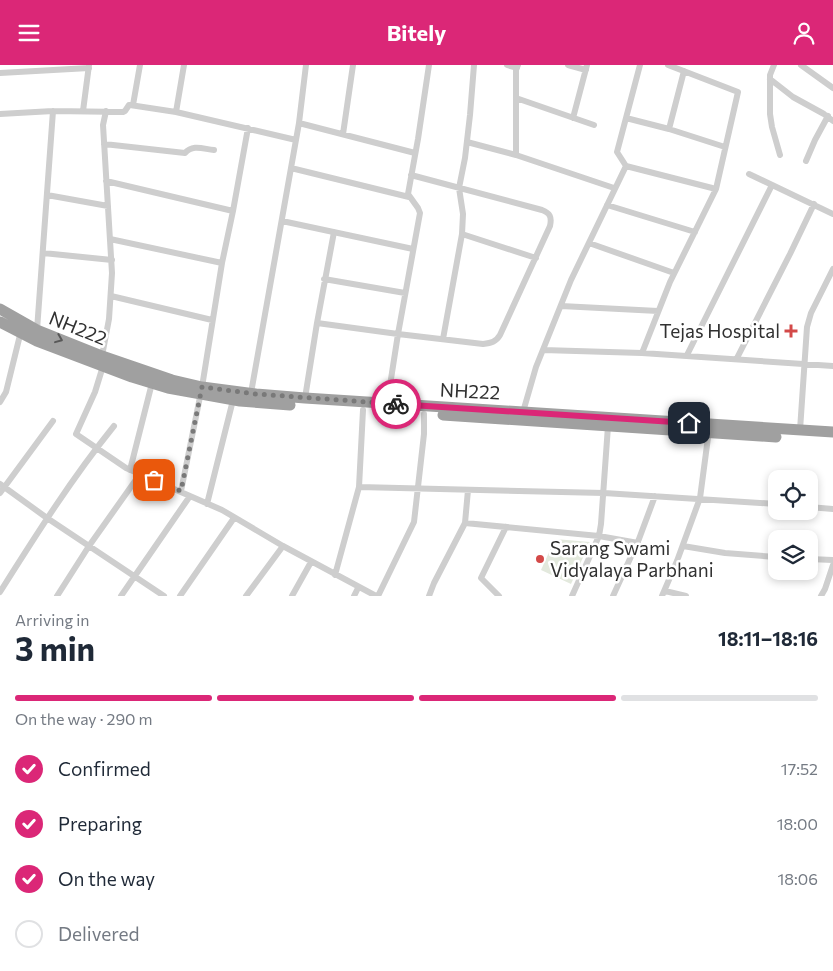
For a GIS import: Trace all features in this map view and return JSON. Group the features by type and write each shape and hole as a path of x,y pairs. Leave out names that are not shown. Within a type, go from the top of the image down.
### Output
{"highway":[{"name":"NH222","path":"0,309 38,341 233,400 363,409 386,407 523,412 833,440"},
{"name":"NH222","path":"0,321 22,328 37,330 152,383 168,388 305,398 386,407 424,414 608,426 833,432"}],"street":[{"path":"132,105 140,65"},
{"path":"176,112 184,65"},
{"path":"251,393 299,123 306,65"},
{"path":"343,134 353,65"},
{"path":"386,407 412,249 420,213 409,197 408,191 429,65"},
{"path":"443,339 462,234 463,221 459,187 467,142 474,65"},
{"path":"507,65 517,66 516,155"},
{"path":"568,65 586,68 573,118"},
{"path":"640,65 617,152 626,166 716,189"},
{"path":"642,353 674,273 716,189 738,92 668,65"},
{"path":"774,65 770,79 770,121 780,155"},
{"path":"801,65 833,88"},
{"path":"0,73 89,67 83,111"},
{"path":"669,129 684,71"},
{"path":"770,79 793,97 830,118 815,141 806,161"},
{"path":"516,98 594,125"},
{"path":"0,114 54,111 123,112 129,105 132,105 176,112 296,140"},
{"path":"37,330 54,111"},
{"path":"106,111 103,125 112,260 109,319 103,361 95,392 76,434 130,469 207,503 358,588 377,596 414,522 424,433 424,414"},
{"path":"626,118 726,147"},
{"path":"299,123 415,153"},
{"path":"181,491 202,391 222,263 248,129"},
{"path":"467,142 516,155 614,189"},
{"path":"104,144 185,153 188,149 193,148 214,150"},
{"path":"523,412 536,367 571,279 626,166"},
{"path":"291,168 409,197"},
{"path":"749,174 833,213"},
{"path":"317,323 398,335 483,344 498,339 550,226 550,215 547,212 411,175"},
{"path":"106,181 233,211"},
{"path":"688,355 772,185"},
{"path":"47,195 108,206"},
{"path":"737,358 814,204"},
{"path":"607,205 695,232"},
{"path":"282,221 412,249"},
{"path":"305,398 324,279 334,232"},
{"path":"462,234 536,258"},
{"path":"110,239 222,263"},
{"path":"588,243 674,273"},
{"path":"43,253 112,260"},
{"path":"800,431 808,320 832,274"},
{"path":"324,279 405,293"},
{"path":"111,296 212,320"},
{"path":"561,306 658,311"},
{"path":"0,402 6,392 22,328"},
{"path":"543,350 688,355 833,365"},
{"path":"130,469 152,383"},
{"path":"207,503 233,400"},
{"path":"335,575 358,487 363,409"},
{"path":"0,493 2,485 53,421"},
{"path":"0,592 47,518 114,425"},
{"path":"572,596 601,525 608,426"},
{"path":"686,596 664,594 700,498 709,428"},
{"path":"57,596 89,546 140,474"},
{"path":"2,485 47,518 164,596"},
{"path":"358,487 604,493 768,503"},
{"path":"429,596 465,523 468,490"},
{"path":"121,596 190,495"},
{"path":"613,596 638,543 655,496"},
{"path":"818,508 833,509"},
{"path":"180,596 234,518"},
{"path":"465,523 598,536 638,543"},
{"path":"499,596 480,578 506,527"},
{"path":"246,596 283,546"},
{"path":"683,546 725,553 768,556"},
{"path":"818,559 833,560"},
{"path":"292,596 311,562"},
{"path":"821,596 833,565"},
{"path":"354,596 358,588"}],"shaded area":[{"path":"555,539 590,542 571,584 541,570"}],"way so far":[{"path":"154,480 181,491 202,387 256,394 396,404"}],"place":[{"name":"Tejas Hospital","path":"791,331"},
{"name":"Sarang Swami Vidyalaya Parbhani","path":"540,559"}],"route":[{"path":"396,404 689,423"}]}
